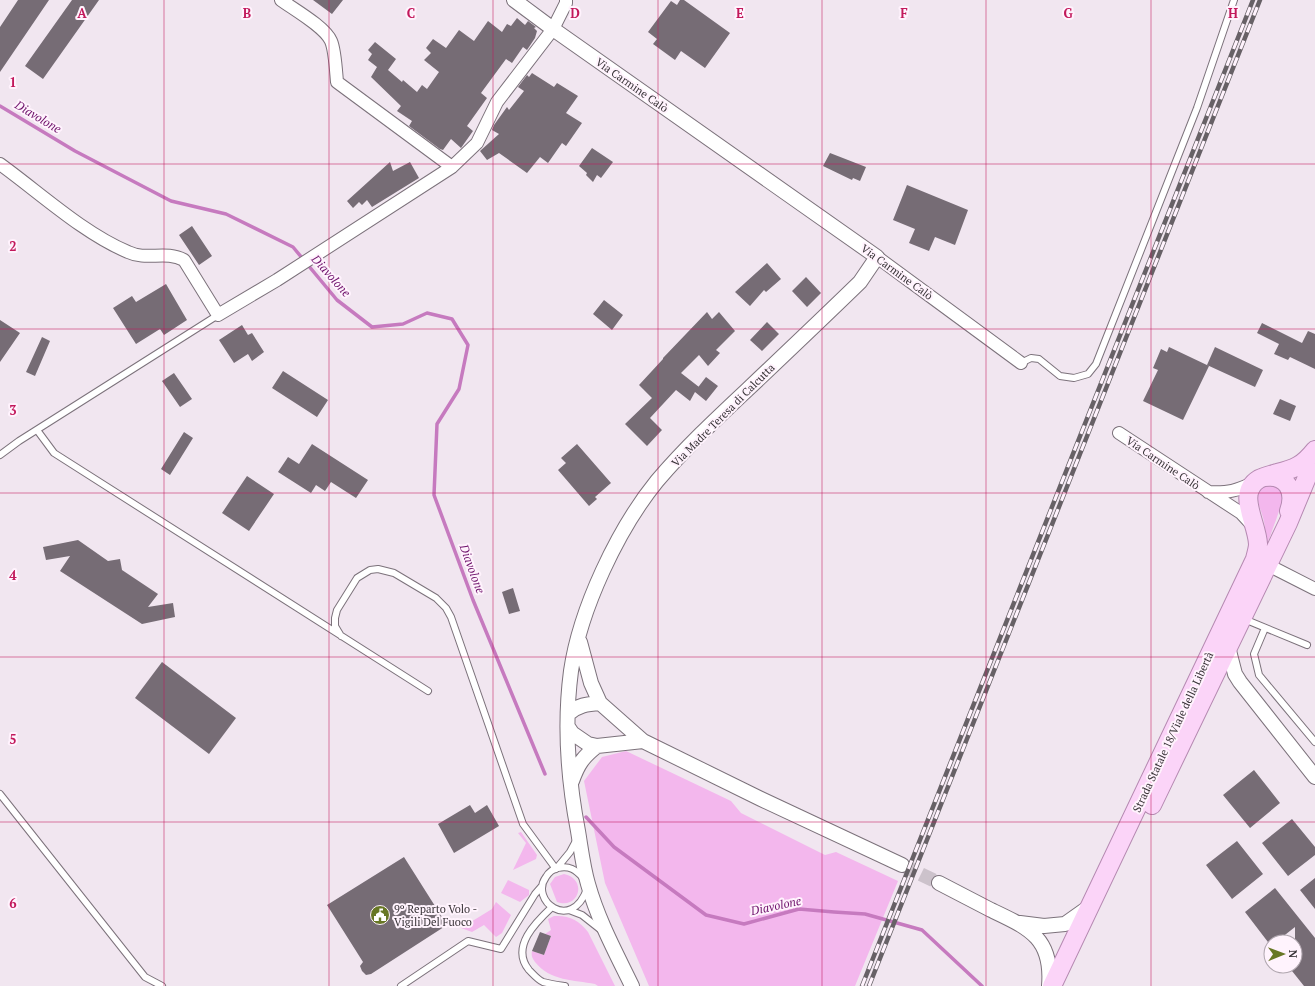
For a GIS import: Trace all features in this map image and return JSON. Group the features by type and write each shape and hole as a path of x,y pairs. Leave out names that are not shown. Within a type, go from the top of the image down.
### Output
{"main road":[{"name":"Strada Statale 18/Viale della Libertà","path":"1052,986 1255,559 1258,543 1248,498 1251,487 1259,479 1291,470 1314,460"},
{"name":"Strada Statale 18/Viale della Libertà","path":"1065,986 1288,523 1314,460"},
{"name":"Strada Statale 18/Viale della Libertà","path":"1259,479 1277,477 1283,480 1291,492 1291,506 1277,546"}],"street":[{"path":"281,0 327,34 332,43 337,82 452,167"},
{"name":"Via Carmine Calò","path":"514,0 877,257 1021,364"},
{"path":"0,164 92,232 127,252 142,256 177,256 184,260 218,315 276,280 452,167 477,143 497,102 553,29 566,0"},
{"name":"Via Madre Teresa di Calcutta","path":"632,986 607,935 588,884 571,785 568,721 572,669 579,638 595,589 612,553 632,518 656,483 687,447 860,282 877,257"},
{"name":"Via Carmine Calò","path":"1119,433 1241,513 1256,530"},
{"path":"1207,492 1232,492 1259,479"},
{"path":"1268,565 1315,589"},
{"path":"579,638 591,683 600,703 643,741 902,865"},
{"path":"1228,647 1235,674 1240,682 1315,777"},
{"path":"1213,679 1229,678 1240,682"},
{"path":"600,703 582,705 574,708 568,721 572,733 588,744 597,746 643,741"},
{"path":"571,785 576,768 585,755 597,746"},
{"path":"939,883 1018,922 1038,940 1044,948 1049,966 1049,986"},
{"path":"1018,922 1044,926 1065,924 1091,905"}],"lane":[{"path":"1021,364 1031,358 1039,359 1060,376 1074,378 1088,374 1096,364 1197,108 1234,0"},
{"path":"0,455 218,315"},
{"path":"37,430 54,453 428,691"},
{"path":"341,636 335,626 337,610 357,578 370,570 378,569 394,572 442,603 451,617 523,824 556,869"},
{"path":"1242,618 1307,645"},
{"path":"1265,628 1254,654 1259,675 1315,742"},
{"path":"0,794 152,986"},
{"path":"556,869 570,852 579,836"},
{"path":"401,986 468,941 501,949 549,873 556,869 563,867 577,871 588,884 580,903 575,908 562,911 552,907 545,900 542,886"},
{"path":"552,907 535,923 523,945 522,956 525,965 532,973 543,981 565,986"},
{"path":"569,910 582,915 607,935"},
{"path":"145,977 162,986"}],"shaded area":[{"path":"1266,485 1274,486 1279,489 1282,497 1282,502 1267,543 1265,538 1265,525 1258,502 1259,493"},
{"path":"626,751 731,801 741,813 825,855 836,852 898,881 855,986 649,986 605,883 584,781 602,757"},
{"path":"521,832 537,855 536,859 513,870 526,843 518,833"},
{"path":"564,874 571,877 576,882 578,887 578,893 575,898 571,902 565,903 557,902 550,884 555,877"},
{"path":"508,880 529,890 529,895 520,902 501,893"},
{"path":"496,902 511,915 502,933 496,937 484,925 472,932 461,928 492,909"},
{"path":"554,916 569,917 577,921 585,928 615,986 598,986 595,984 563,979 548,973 535,962 532,956 532,951 544,955 551,936 545,934 551,930 548,919"}],"building":[{"path":"18,0 49,0 0,72 0,27"},
{"path":"72,0 99,0 43,79 25,66"},
{"path":"313,0 343,0 332,14"},
{"path":"680,0 684,0 730,33 705,68 681,51 675,60 653,44 657,39 648,32 671,1 677,5"},
{"path":"517,18 525,25 528,21 536,27 534,28 537,31 535,38 527,50 523,47 512,63 506,59 481,93 487,98 467,126 473,131 461,148 451,139 443,150 440,149 409,126 412,121 397,111 401,106 371,77 377,67 368,60 372,54 368,50 375,42 396,59 388,70 417,92 422,85 427,89 439,72 424,60 431,53 426,48 433,39 446,48 459,30 474,41 488,21 502,32 507,24 511,26"},
{"path":"532,73 554,87 557,83 578,96 566,113 582,123 566,146 562,143 548,163 540,157 527,173 499,153 487,160 480,151 499,134 492,130 494,125 507,107 509,110 524,91 518,87 527,75 529,77"},
{"path":"592,148 613,162 601,178 597,175 593,182 586,175 587,173 579,166"},
{"path":"830,153 866,167 860,181 853,178 852,180 823,166"},
{"path":"390,162 393,171 410,162 419,178 372,207 367,200 362,205 359,202 353,208 347,201"},
{"path":"907,185 968,210 955,245 935,237 929,251 909,243 915,229 893,220"},
{"path":"192,226 212,256 199,265 179,235"},
{"path":"767,263 781,279 766,292 764,290 750,306 735,292"},
{"path":"806,277 821,293 807,307 792,291"},
{"path":"166,284 187,320 164,335 160,329 136,344 113,308 132,296 136,302"},
{"path":"604,300 623,315 612,330 593,314"},
{"path":"707,312 712,319 719,312 735,331 716,350 720,353 708,366 699,355 681,373 699,387 706,377 718,386 706,401 695,392 690,401 676,390 650,418 662,430 647,446 625,424 652,398 639,385"},
{"path":"0,320 20,333 0,362"},
{"path":"767,322 779,334 762,351 750,340"},
{"path":"1262,323 1302,343 1308,331 1315,334 1315,369 1290,357 1288,360 1274,354 1279,344 1257,333"},
{"path":"242,325 248,335 252,333 264,352 252,361 248,354 234,363 219,340"},
{"path":"42,337 50,341 35,376 26,372"},
{"path":"1169,347 1209,366 1183,420 1143,401 1158,370 1153,368 1161,349 1167,352"},
{"path":"1215,347 1263,370 1255,387 1207,365"},
{"path":"283,371 328,400 317,417 272,388"},
{"path":"174,373 192,399 180,407 162,381"},
{"path":"1280,399 1296,406 1290,421 1273,414"},
{"path":"184,432 193,438 170,475 161,469"},
{"path":"312,444 368,480 356,498 331,482 325,491 316,485 311,493 278,472 288,457 299,464"},
{"path":"577,444 611,483 595,497 597,499 589,506 558,470 566,463 561,458"},
{"path":"247,476 274,494 249,531 222,513"},
{"path":"78,540 108,561 120,559 122,570 158,594 148,607 173,603 175,617 142,624 60,571 70,556 46,560 43,547"},
{"path":"513,588 520,611 509,614 502,592"},
{"path":"162,662 236,718 209,754 135,698"},
{"path":"1254,770 1280,803 1250,828 1223,795"},
{"path":"470,805 475,813 487,805 499,826 454,853 438,824"},
{"path":"1292,819 1315,847 1315,855 1288,876 1262,843"},
{"path":"1237,841 1263,874 1232,899 1206,865"},
{"path":"404,857 447,925 371,974 366,975 360,966 363,962 327,905"},
{"path":"1315,878 1315,909 1300,890"},
{"path":"1275,888 1315,938 1315,986 1304,986 1294,974 1303,974 1303,934 1295,934 1295,927 1286,934 1263,934 1263,936 1245,912"},
{"path":"540,932 551,936 544,955 532,951"}],"waterway":[{"name":"Diavolone","path":"0,106 75,151 171,201 226,214 293,247 337,300 372,327 403,324 427,313 452,319 468,345 459,389 437,424 434,495 473,600 545,774"},
{"name":"Diavolone","path":"586,817 614,847 706,915 744,924 799,909 865,914 922,930 982,986"}],"tunnel":[{"path":"902,865 939,883"}],"railway":[{"path":"862,986 1253,0"},
{"path":"869,986 1260,0"}],"place":[{"name":"9º Reparto Volo - Vigili Del Fuoco","path":"380,915"}]}
